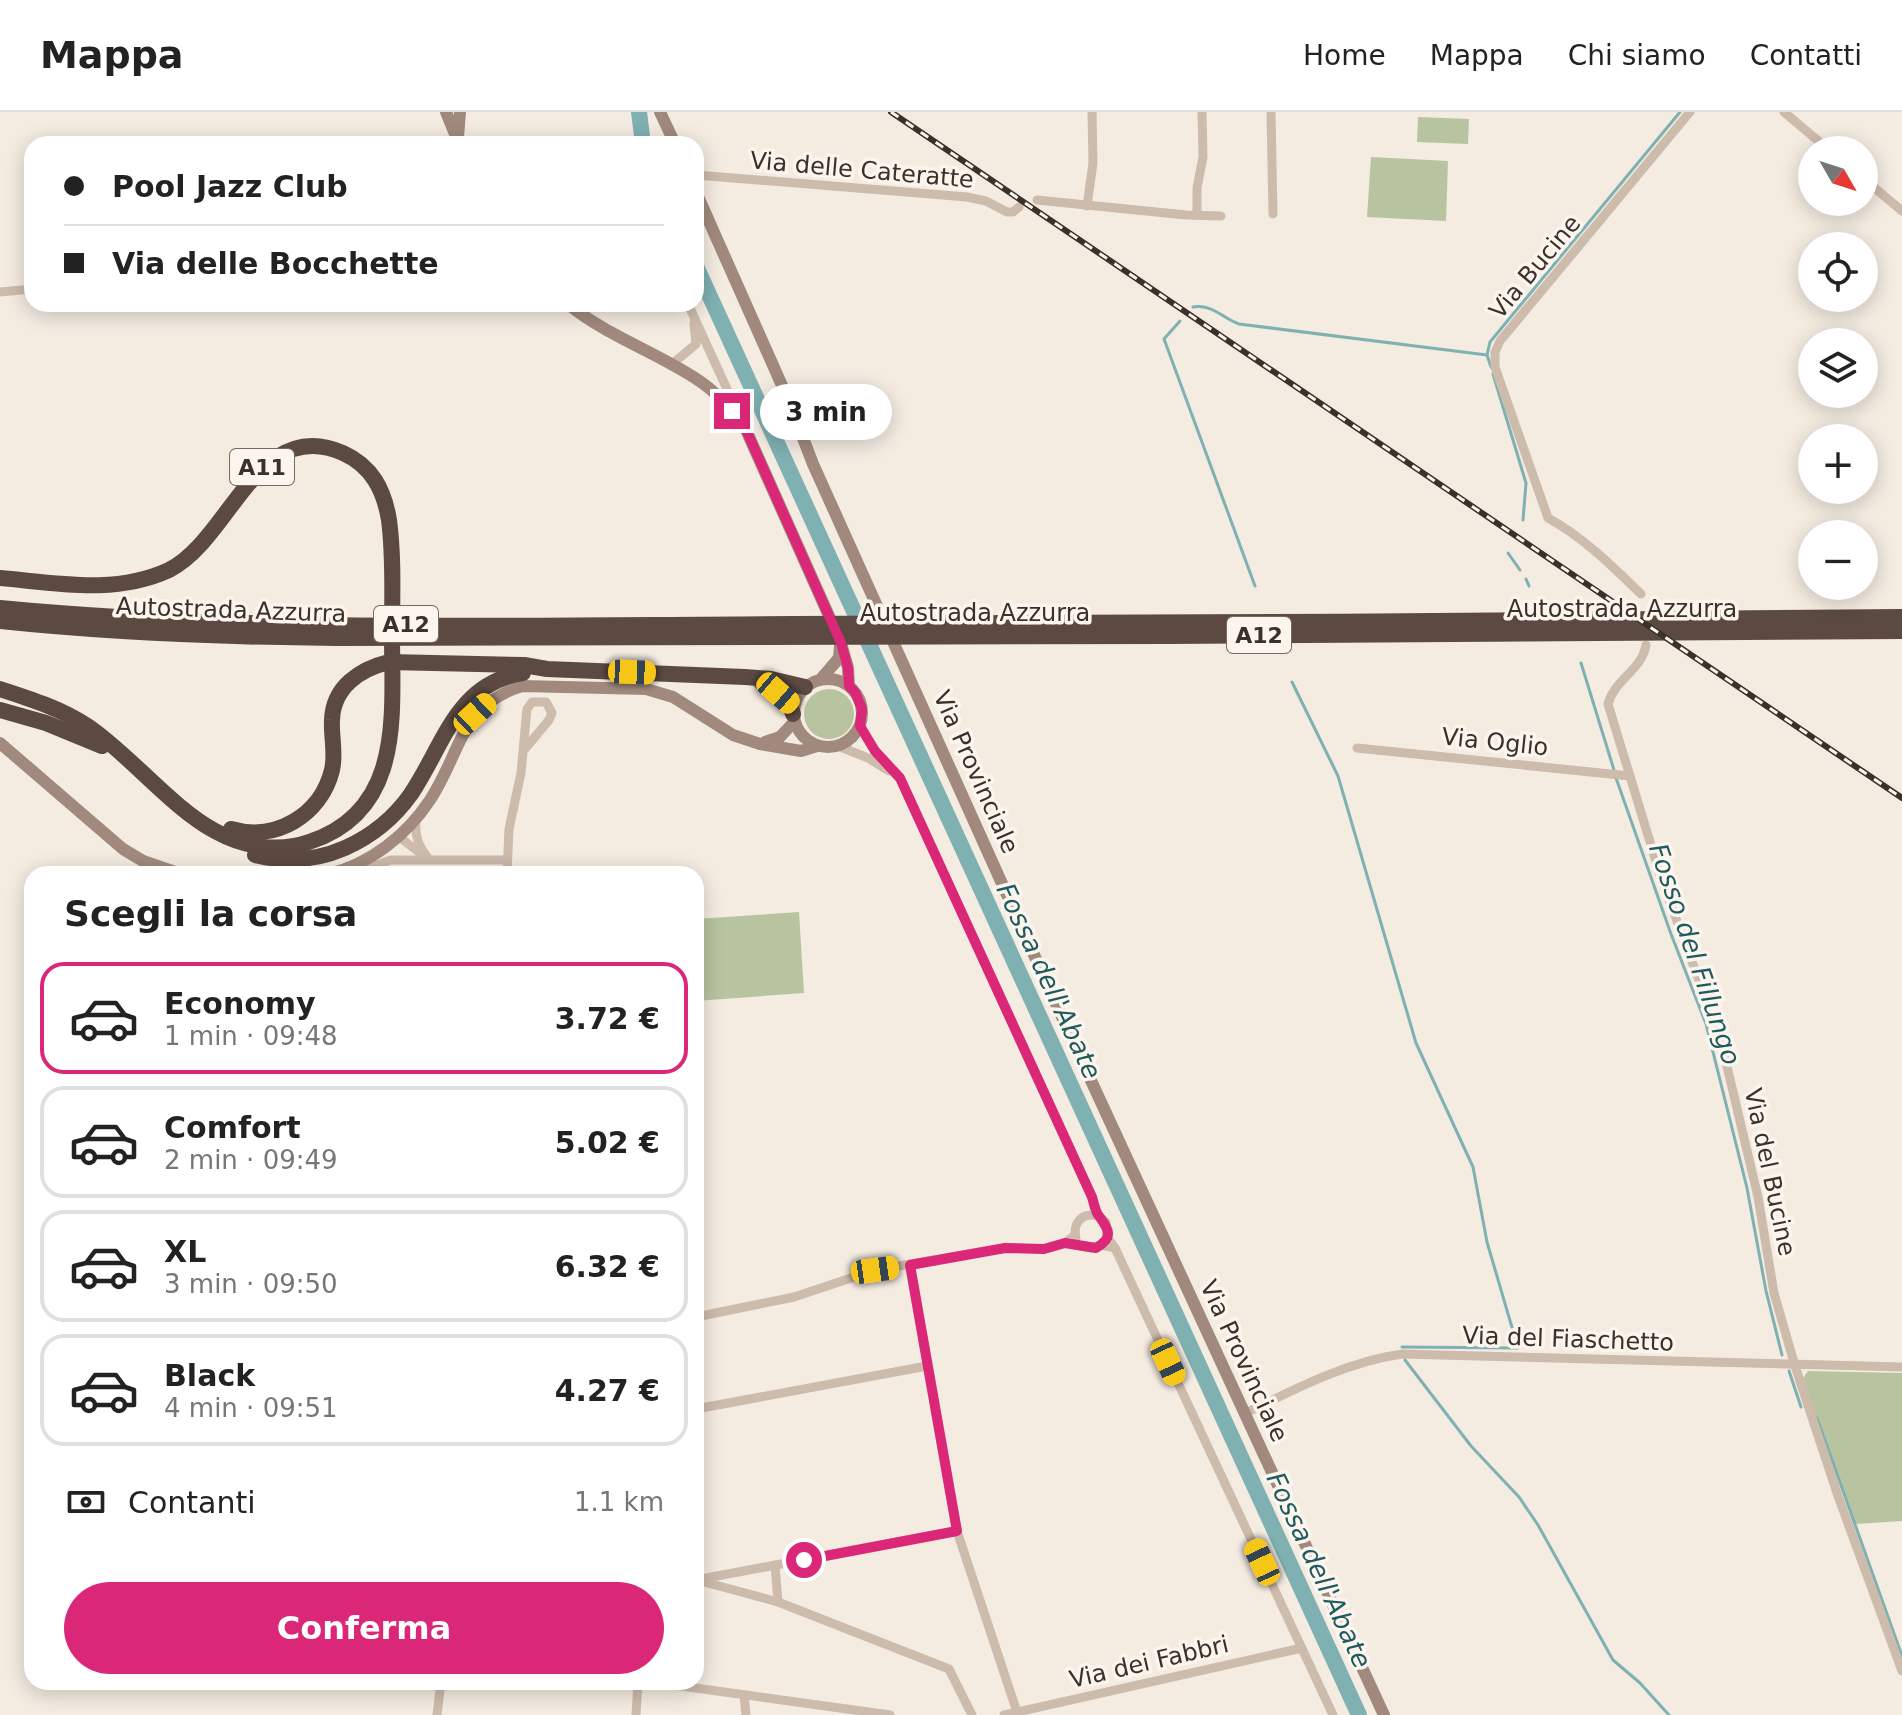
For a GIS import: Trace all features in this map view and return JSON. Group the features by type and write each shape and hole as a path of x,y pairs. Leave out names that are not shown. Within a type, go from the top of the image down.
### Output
{"highway":[{"name":"A11","path":"0,578 107,586 138,582 168,570 196,552 265,464 287,452 316,447 337,451 351,457 370,473 379,486 389,520 392,585 391,737 387,760 374,790 353,816 320,838 286,847 270,848 241,843 209,828"},
{"name":"Autostrada Azzurra","path":"0,608 166,622 813,631"},
{"name":"Autostrada Azzurra","path":"914,630 1602,633 1902,617"},
{"name":"Autostrada Azzurra","path":"0,621 212,637 1561,620 1902,631"},
{"path":"209,828 267,832 290,825 310,810 332,772 335,704 346,685 364,670 389,662 524,665 547,669 745,677 805,687"},
{"path":"0,689 71,717 99,735 231,846 279,860 316,858 355,844 380,827 403,804 455,716 471,695 499,678 547,669"},
{"path":"745,677 769,685 790,704 794,718"},
{"path":"0,710 61,728 122,755"}],"main road":[{"path":"446,112 456,136"},
{"path":"458,136 460,112"},
{"path":"660,112 671,136"},
{"name":"Via Provinciale","path":"704,210 880,613 1384,1715"},
{"path":"580,312 604,329 698,380 743,423 841,643 849,686"},
{"path":"760,744 780,737 794,718 798,695 805,687 821,679 839,658 841,643"},
{"path":"351,866 394,840 416,817 431,799 475,714 504,691 522,686 646,689 673,697 733,735 760,744 801,751 817,746 838,746 847,742 860,726 862,709 855,692 849,686 831,679 821,679"},
{"path":"794,718 807,741 817,746"},
{"path":"0,743 123,849 158,866"}],"street":[{"path":"1087,206 1093,163 1092,112"},
{"path":"1197,214 1197,188 1203,157 1202,112"},
{"path":"1271,112 1273,214"},
{"name":"Via Bucine","path":"1641,594 1577,537 1548,518 1495,367 1495,352 1500,341 1690,112"},
{"path":"1784,112 1812,136"},
{"name":"Via delle Cateratte","path":"704,176 967,197 986,201 1007,212 1019,207"},
{"path":"1878,191 1902,211"},
{"path":"1037,200 1221,216"},
{"path":"0,292 24,290"},
{"path":"692,312 743,423"},
{"path":"671,365 696,344 693,315"},
{"name":"Via del Bucine","path":"1646,645 1644,658 1610,695 1608,704 1626,776 1720,1037 1758,1197 1774,1293 1795,1366 1902,1671"},
{"path":"506,866 527,709 532,702 546,702 552,713 549,720 524,750"},
{"path":"860,726 875,751 900,778 1092,1197 1093,1215"},
{"path":"838,746 868,758 900,778"},
{"name":"Via Oglio","path":"1357,748 1626,776"},
{"path":"416,817 415,838 427,859"},
{"path":"394,840 399,854 427,859"},
{"path":"374,866 391,860 506,860"},
{"path":"1078,1240 1078,1220 1093,1215 1106,1222 1104,1241"},
{"path":"704,1315 794,1297 875,1270 1005,1248 1044,1249 1078,1240 1091,1248 1104,1241"},
{"path":"1104,1241 1115,1248 1333,1715"},
{"path":"910,1265 957,1531 1017,1712"},
{"name":"Via del Fiaschetto","path":"1244,1414 1322,1377 1374,1358 1402,1354 1902,1367"},
{"path":"704,1408 927,1366"},
{"path":"704,1579 957,1531"},
{"path":"775,1565 778,1602"},
{"path":"704,1582 778,1602 949,1669 972,1715"},
{"name":"Via dei Fabbri","path":"1004,1715 1302,1648"},
{"path":"704,1689 890,1715"},
{"path":"437,1715 440,1690"},
{"path":"636,1715 638,1690"},
{"path":"744,1695 746,1715"}],"green space":[{"path":"1418,117 1469,119 1468,144 1417,142"},
{"path":"1371,157 1448,161 1446,221 1367,217"},
{"path":"829,689 847,696 854,714 847,732 829,739 811,732 804,714 811,696"},
{"path":"799,912 804,993 704,1000 704,918"},
{"path":"1808,1371 1902,1373 1902,1521 1856,1524 1802,1380"}],"waterway":[{"name":"Fossa dell'Abate","path":"639,112 642,136"},
{"path":"1491,367 1487,355 1490,342 1680,112"},
{"name":"Fossa dell'Abate","path":"704,283 1359,1715"},
{"path":"1193,307 1212,309 1239,324 1487,355"},
{"path":"1180,321 1164,339 1255,586"},
{"name":"Fosso del Fillungo","path":"1493,374 1526,483 1523,520"},
{"name":"Fosso del Fillungo","path":"1508,553 1520,570"},
{"name":"Fosso del Fillungo","path":"1526,579 1529,586"},
{"name":"Fosso del Fillungo","path":"1581,663 1614,770"},
{"path":"1292,682 1338,776 1416,1043 1473,1167 1487,1242 1518,1348 1402,1347"},
{"name":"Fosso del Fillungo","path":"1616,778 1706,1024 1747,1188 1766,1291 1782,1355"},
{"path":"1405,1360 1471,1446 1519,1497 1538,1525 1613,1660 1640,1683 1669,1715"},
{"name":"Fosso del Fillungo","path":"1789,1371 1801,1407"},
{"name":"Fosso del Fillungo","path":"1817,1418 1902,1656"}],"railway":[{"path":"891,112 1902,798"}],"route":[{"path":"732,411 743,423 841,643 849,686 860,700 860,726 875,751 900,778 1098,1216 1108,1227 1105,1242 1096,1248 1065,1243 1044,1249 1005,1248 910,1265 957,1531 804,1560"}]}
